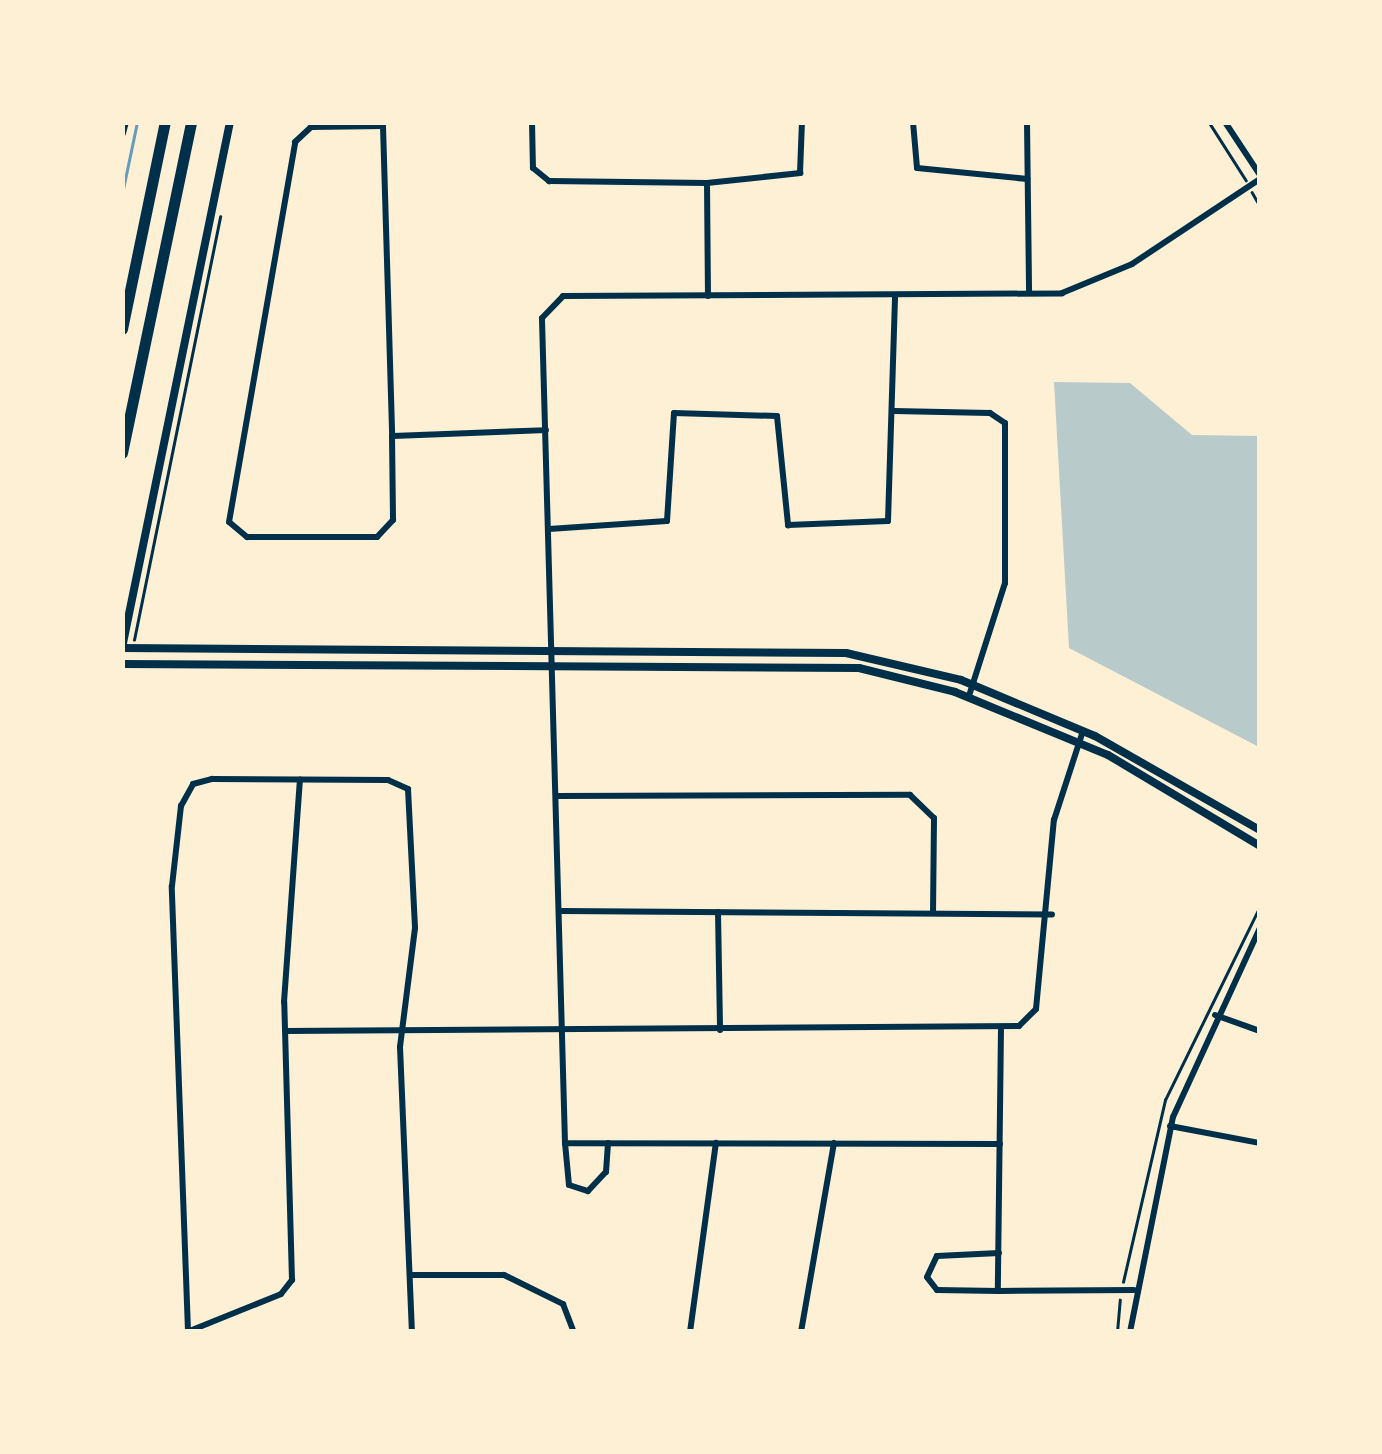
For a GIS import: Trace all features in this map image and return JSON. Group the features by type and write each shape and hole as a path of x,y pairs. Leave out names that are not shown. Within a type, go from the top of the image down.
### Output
{"highway":[{"path":"122,330 165,122"},
{"path":"122,453 190,122"}],"street":[{"path":"122,133 125,122"},
{"path":"230,122 123,648 822,651 974,685 1083,730 1176,775 1260,830"},
{"path":"532,122 533,168 549,181 707,183 800,172 802,122"},
{"path":"912,122 917,168 1027,179"},
{"path":"1027,122 1028,292"},
{"path":"608,1143 606,1172 588,1192 569,1185 546,430 547,306 563,296 895,297 1088,288 1260,177 1226,122"},
{"path":"382,124 392,436 386,535 232,530 295,142 311,127 382,124"},
{"path":"707,183 708,296"},
{"path":"549,529 667,520 674,414 750,412 777,416 788,525 883,524 892,514 895,297"},
{"path":"894,412 990,412 1005,423 1004,584 969,696"},
{"path":"392,436 546,430"},
{"path":"122,664 822,664 969,696 1159,780 1260,846"},
{"path":"285,1031 1019,1026 1036,1010 1052,914 1054,820 1083,730"},
{"path":"300,780 285,1031 292,1280 281,1294 187,1331 172,886 181,806 193,784 212,779 388,780 408,790 415,928 401,1030 412,1332"},
{"path":"558,796 910,795 934,818 933,913"},
{"path":"562,911 1052,914"},
{"path":"718,911 720,1030"},
{"path":"1130,1332 1134,1290 1170,1126 1215,1016 1260,928"},
{"path":"1215,1016 1260,1031"},
{"path":"998,1291 1001,1027"},
{"path":"1170,1126 1260,1143"},
{"path":"565,1142 1000,1144"},
{"path":"690,1332 716,1143"},
{"path":"801,1332 834,1143"},
{"path":"999,1253 937,1256 927,1277 938,1290 1134,1290"},
{"path":"1260,1259 1260,1283"},
{"path":"412,1275 504,1275 563,1304 574,1332"}],"path":[{"path":"1209,122 1243,175"},
{"path":"1256,198 1260,206"},
{"path":"134,638 221,215"},
{"path":"1124,1275 1165,1100 1260,906"},
{"path":"1118,1332 1119,1306"}],"shaded area":[{"path":"1054,382 1130,383 1192,435 1259,436 1259,747 1069,648"}],"waterway":[{"path":"122,194 137,122"}]}
